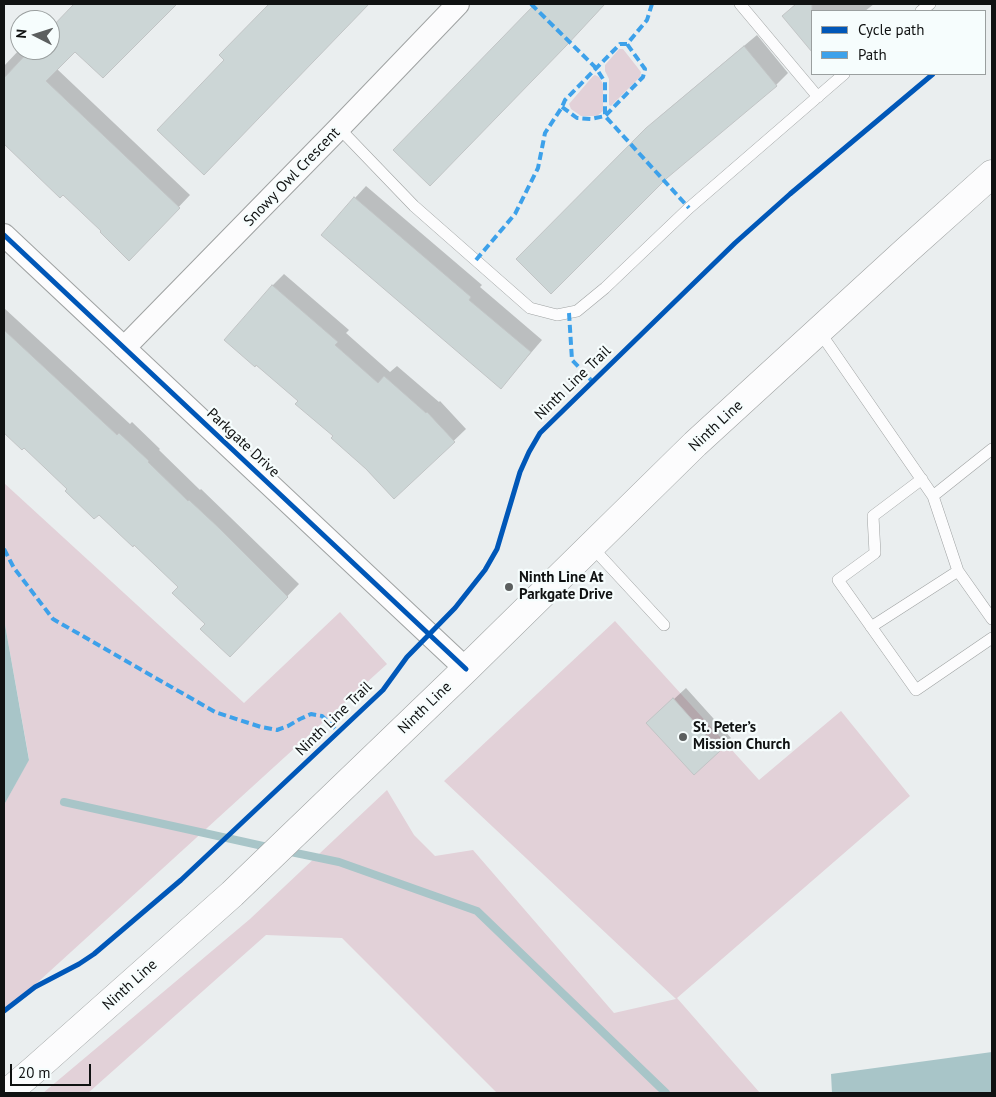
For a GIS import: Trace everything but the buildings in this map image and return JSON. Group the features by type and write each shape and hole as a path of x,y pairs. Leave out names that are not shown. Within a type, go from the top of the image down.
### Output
{"main road":[{"name":"Ninth Line","path":"7,1093 232,894 466,669 695,444 992,174"}],"street":[{"name":"Snowy Owl Crescent","path":"124,348 458,4"},
{"name":"Parkgate Drive","path":"4,235 466,669"}],"lane":[{"path":"740,4 818,97"},
{"path":"339,128 414,206 530,308 557,315 577,311 605,288 689,208 843,75"},
{"path":"820,330 933,496 958,571 992,619"},
{"path":"933,496 992,450"},
{"path":"922,479 873,516 875,553 838,580 916,690 992,638"},
{"path":"591,546 664,625"},
{"path":"871,627 958,571"}],"shaded area":[{"path":"619,49 623,49 641,72 640,77 611,106 609,105 609,79 605,71 605,65"},
{"path":"595,75 599,77 603,84 603,111 597,116 581,116 571,109 569,104"},
{"path":"4,483 244,703 340,612 387,664 4,1013 4,805 29,759 4,619"},
{"path":"615,621 759,780 841,711 910,796 677,998 760,1093 497,1093 342,938 266,935 88,1093 43,1093 250,919 387,790 414,835 435,856 473,850 614,1013 676,999 444,781"}],"water":[{"path":"4,619 29,760 4,805"},
{"path":"992,1052 992,1093 832,1093 831,1074"}],"waterway":[{"path":"64,802 272,848"},
{"path":"286,851 339,862 477,911 666,1093"}],"marked path":[{"path":"531,4 596,68 605,82 605,116 689,208"},
{"path":"476,260 515,214 538,168 545,133 565,100 620,44 627,44 647,20 652,4"},
{"path":"562,107 577,118 591,119 605,116 643,77 645,69 627,44"},
{"path":"569,313 572,360 593,382"},
{"path":"4,549 14,568 53,619 215,712 261,727 277,730 311,714 322,716 339,732"}],"cycle path":[{"name":"Ninth Line Trail","path":"4,1011 35,987 94,954 181,880 383,690 407,657 455,608 485,570 497,549 520,472 540,433 735,243 790,194 932,75"},
{"path":"4,235 466,669"}],"place":[{"name":"Ninth Line At Parkgate Drive","path":"509,587"},
{"name":"St. Peter’s Mission Church","path":"683,737"}]}
